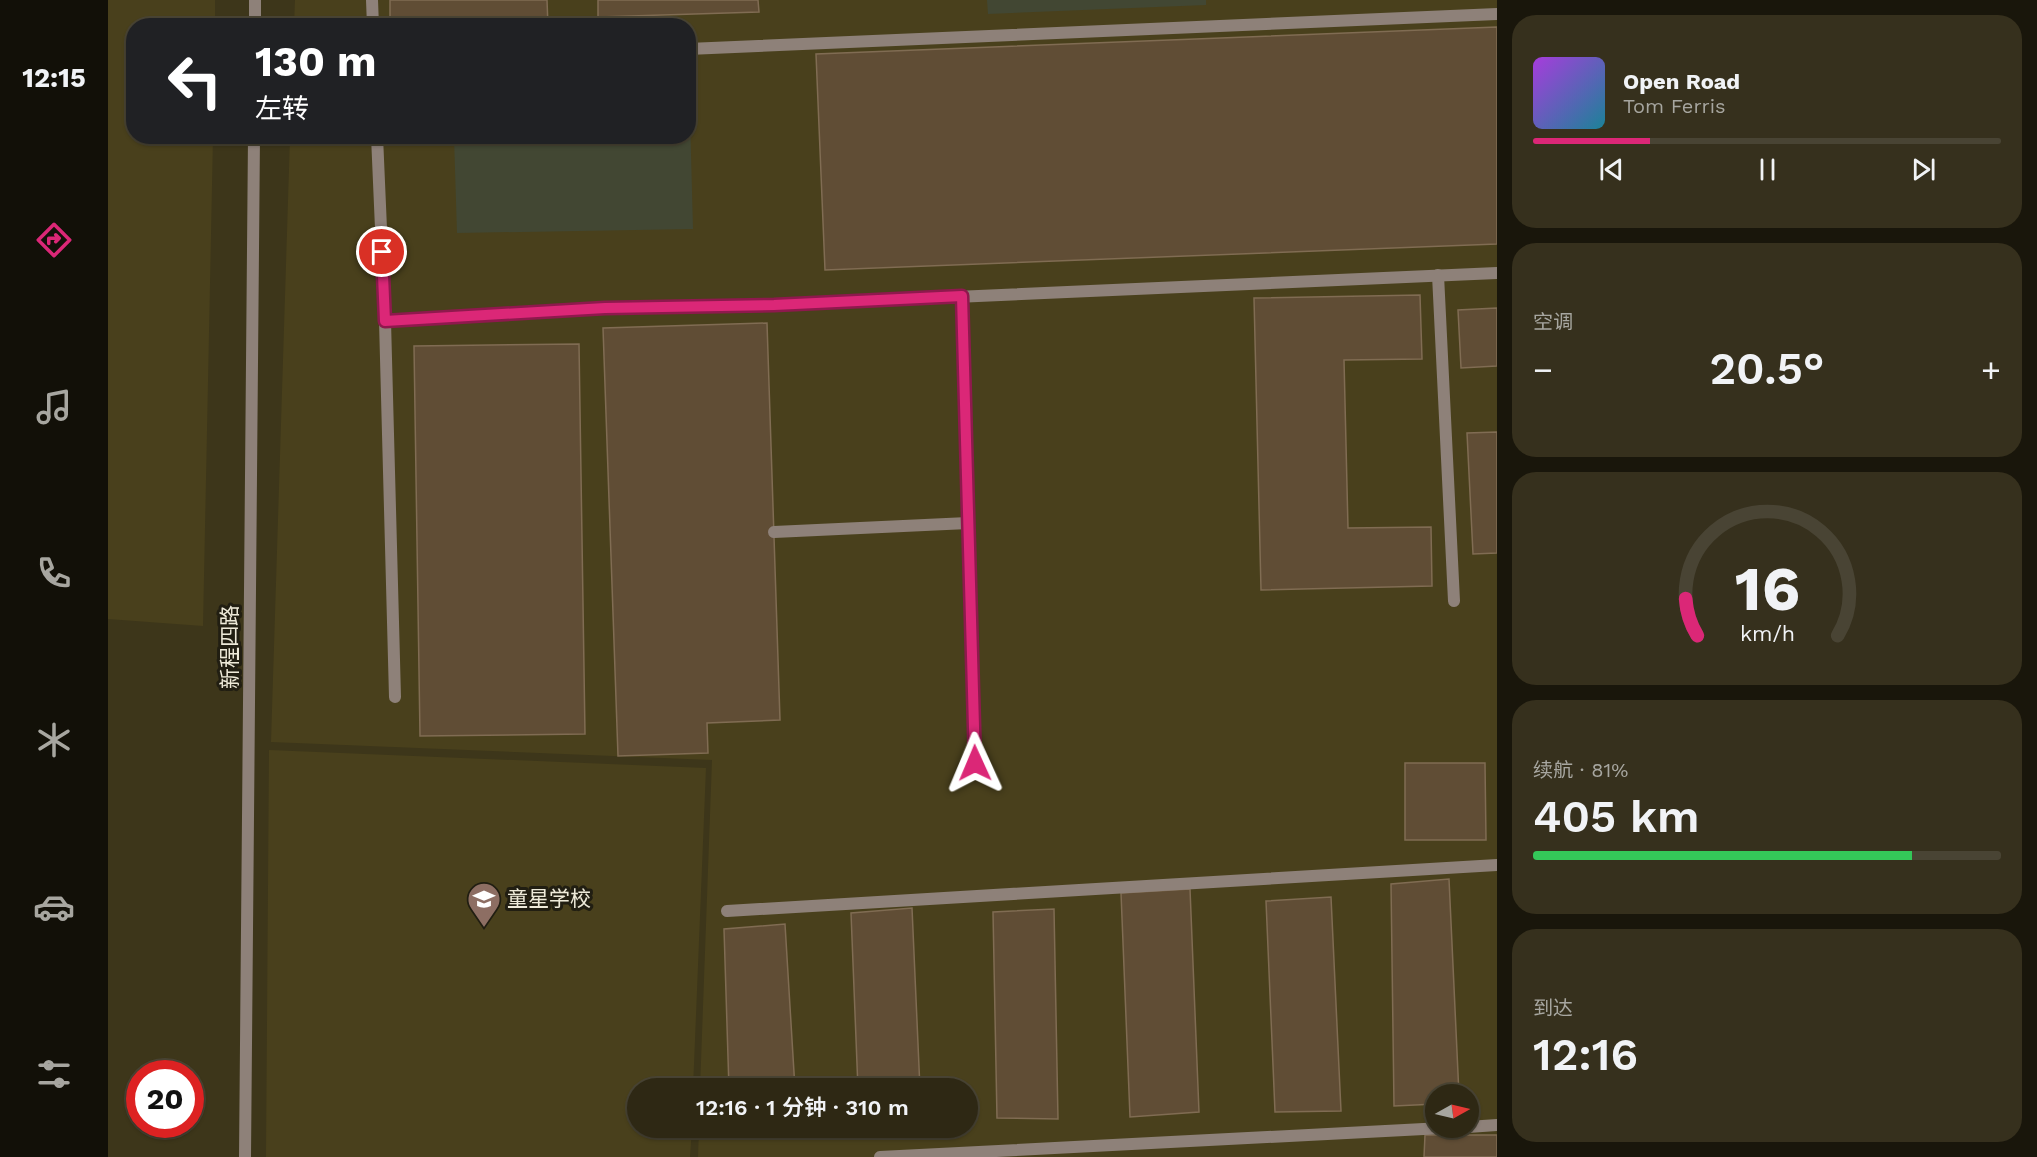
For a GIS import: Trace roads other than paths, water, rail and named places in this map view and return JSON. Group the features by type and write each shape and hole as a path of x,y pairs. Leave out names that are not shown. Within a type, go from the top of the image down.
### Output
{"street":[{"path":"255,0 255,18"},
{"path":"372,0 373,18"},
{"path":"696,49 1497,14"},
{"name":"新程四路","path":"245,1157 254,144"},
{"path":"377,144 385,321 395,697"},
{"path":"385,321 605,308 774,305 1497,273"},
{"path":"1438,275 1454,601"},
{"path":"962,296 975,763"},
{"path":"774,531 968,523"},
{"path":"727,911 1497,865"},
{"path":"1479,1126 1497,1125"},
{"path":"880,1157 1425,1129"}],"place":[{"name":"童星学校","path":"484,928"}]}
